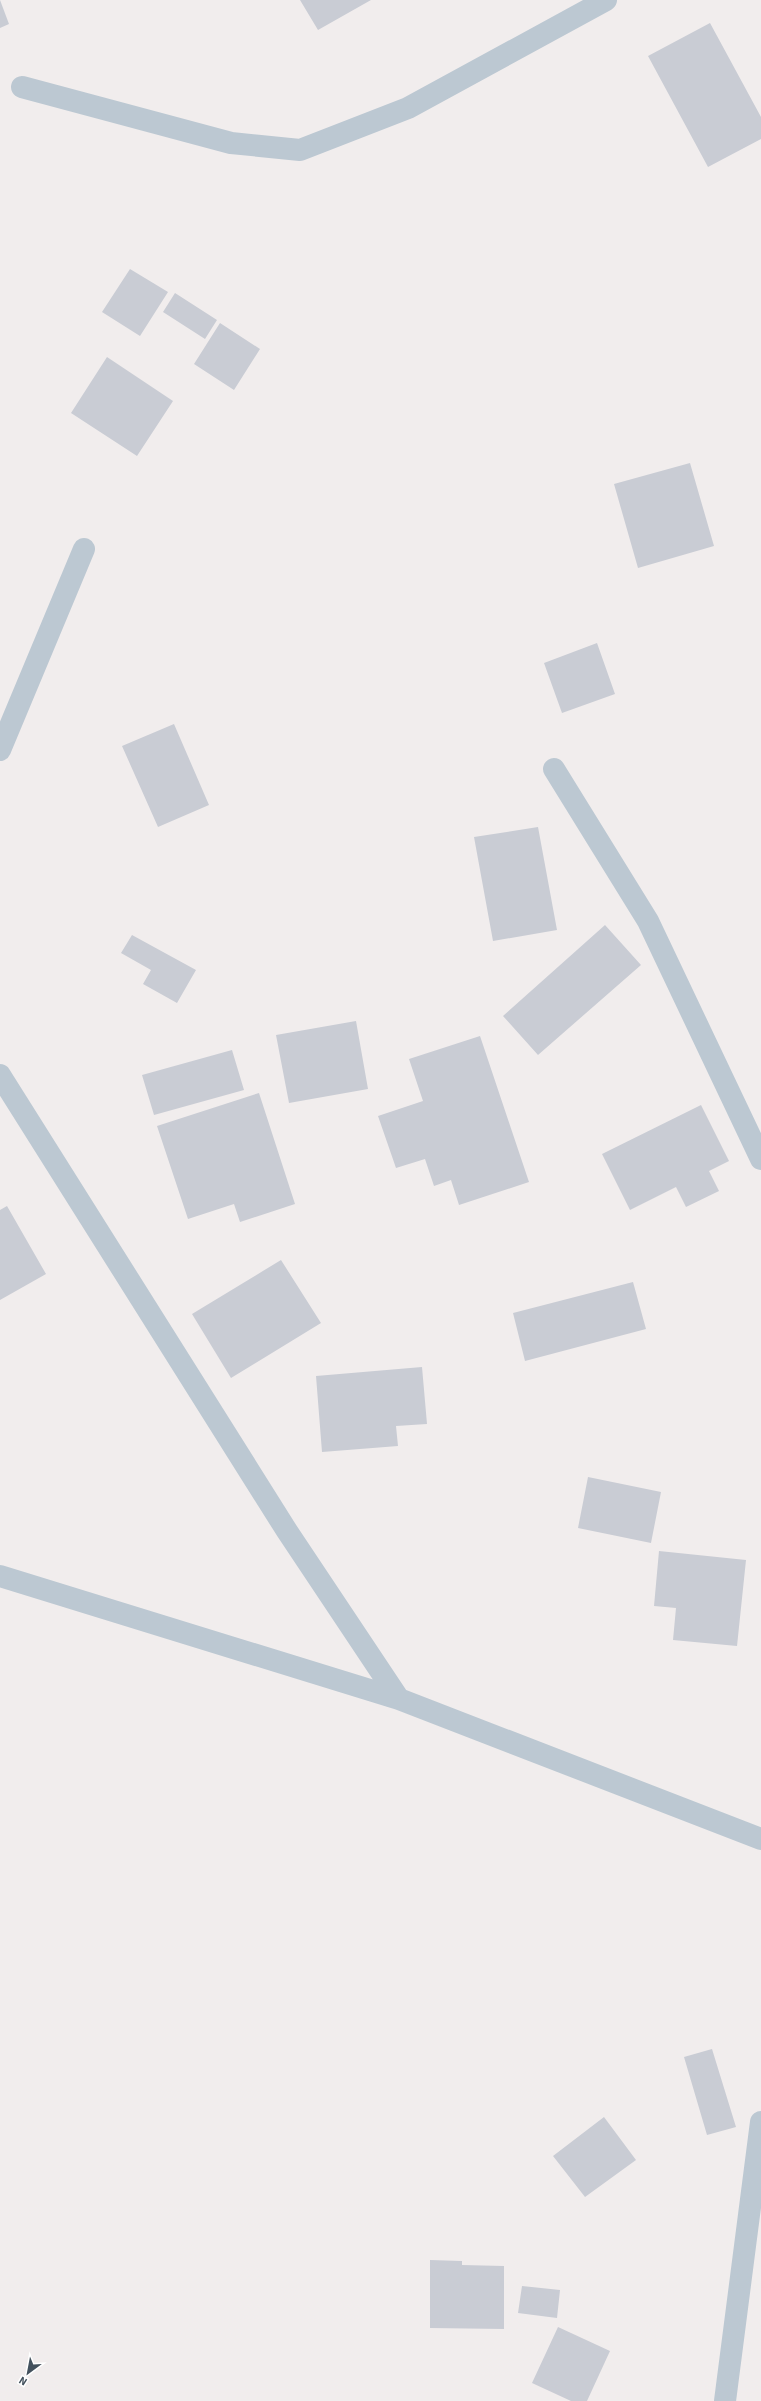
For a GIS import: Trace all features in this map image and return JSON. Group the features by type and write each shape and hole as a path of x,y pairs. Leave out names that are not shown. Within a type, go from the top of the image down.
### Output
{"street":[{"path":"22,87 232,143 300,150 408,108 606,0"},
{"path":"0,750 84,549"},
{"path":"554,769 648,921 761,1159"},
{"path":"0,1075 287,1531 399,1699"},
{"path":"0,1576 399,1699 761,1839"},
{"path":"726,2401 761,2122"}],"building":[{"path":"0,0 9,24 0,28"},
{"path":"300,0 371,0 318,30"},
{"path":"710,23 761,117 761,139 708,167 648,56"},
{"path":"130,269 168,292 140,336 102,312"},
{"path":"175,293 217,320 205,339 163,312"},
{"path":"220,323 260,349 234,390 194,364"},
{"path":"107,357 173,401 137,456 71,413"},
{"path":"690,463 714,546 638,568 614,484"},
{"path":"597,643 615,694 562,713 544,663"},
{"path":"174,724 209,805 158,827 122,746"},
{"path":"538,827 557,930 493,941 474,837"},
{"path":"605,925 641,965 538,1055 503,1016"},
{"path":"132,935 196,970 177,1003 143,984 151,970 121,953"},
{"path":"356,1021 368,1089 289,1103 276,1035"},
{"path":"480,1036 529,1182 459,1205 451,1180 434,1186 425,1159 396,1168 378,1116 423,1101 409,1059"},
{"path":"232,1050 244,1090 154,1115 142,1075"},
{"path":"259,1093 295,1204 240,1222 234,1204 188,1219 157,1126"},
{"path":"701,1105 729,1161 709,1171 719,1191 686,1207 676,1187 630,1210 602,1154"},
{"path":"7,1206 46,1274 0,1300 0,1210"},
{"path":"281,1260 321,1323 231,1378 192,1314"},
{"path":"633,1282 646,1329 525,1361 513,1313"},
{"path":"422,1367 427,1424 396,1426 398,1446 322,1452 316,1376"},
{"path":"588,1477 661,1492 651,1543 578,1528"},
{"path":"659,1551 746,1560 737,1646 673,1640 676,1608 654,1606"},
{"path":"712,2049 736,2127 707,2135 684,2057"},
{"path":"604,2117 636,2160 585,2197 553,2156"},
{"path":"430,2260 462,2261 462,2265 504,2266 504,2329 430,2328"},
{"path":"522,2286 560,2290 557,2318 518,2313"},
{"path":"558,2327 610,2351 587,2401 571,2401 532,2383"}]}
